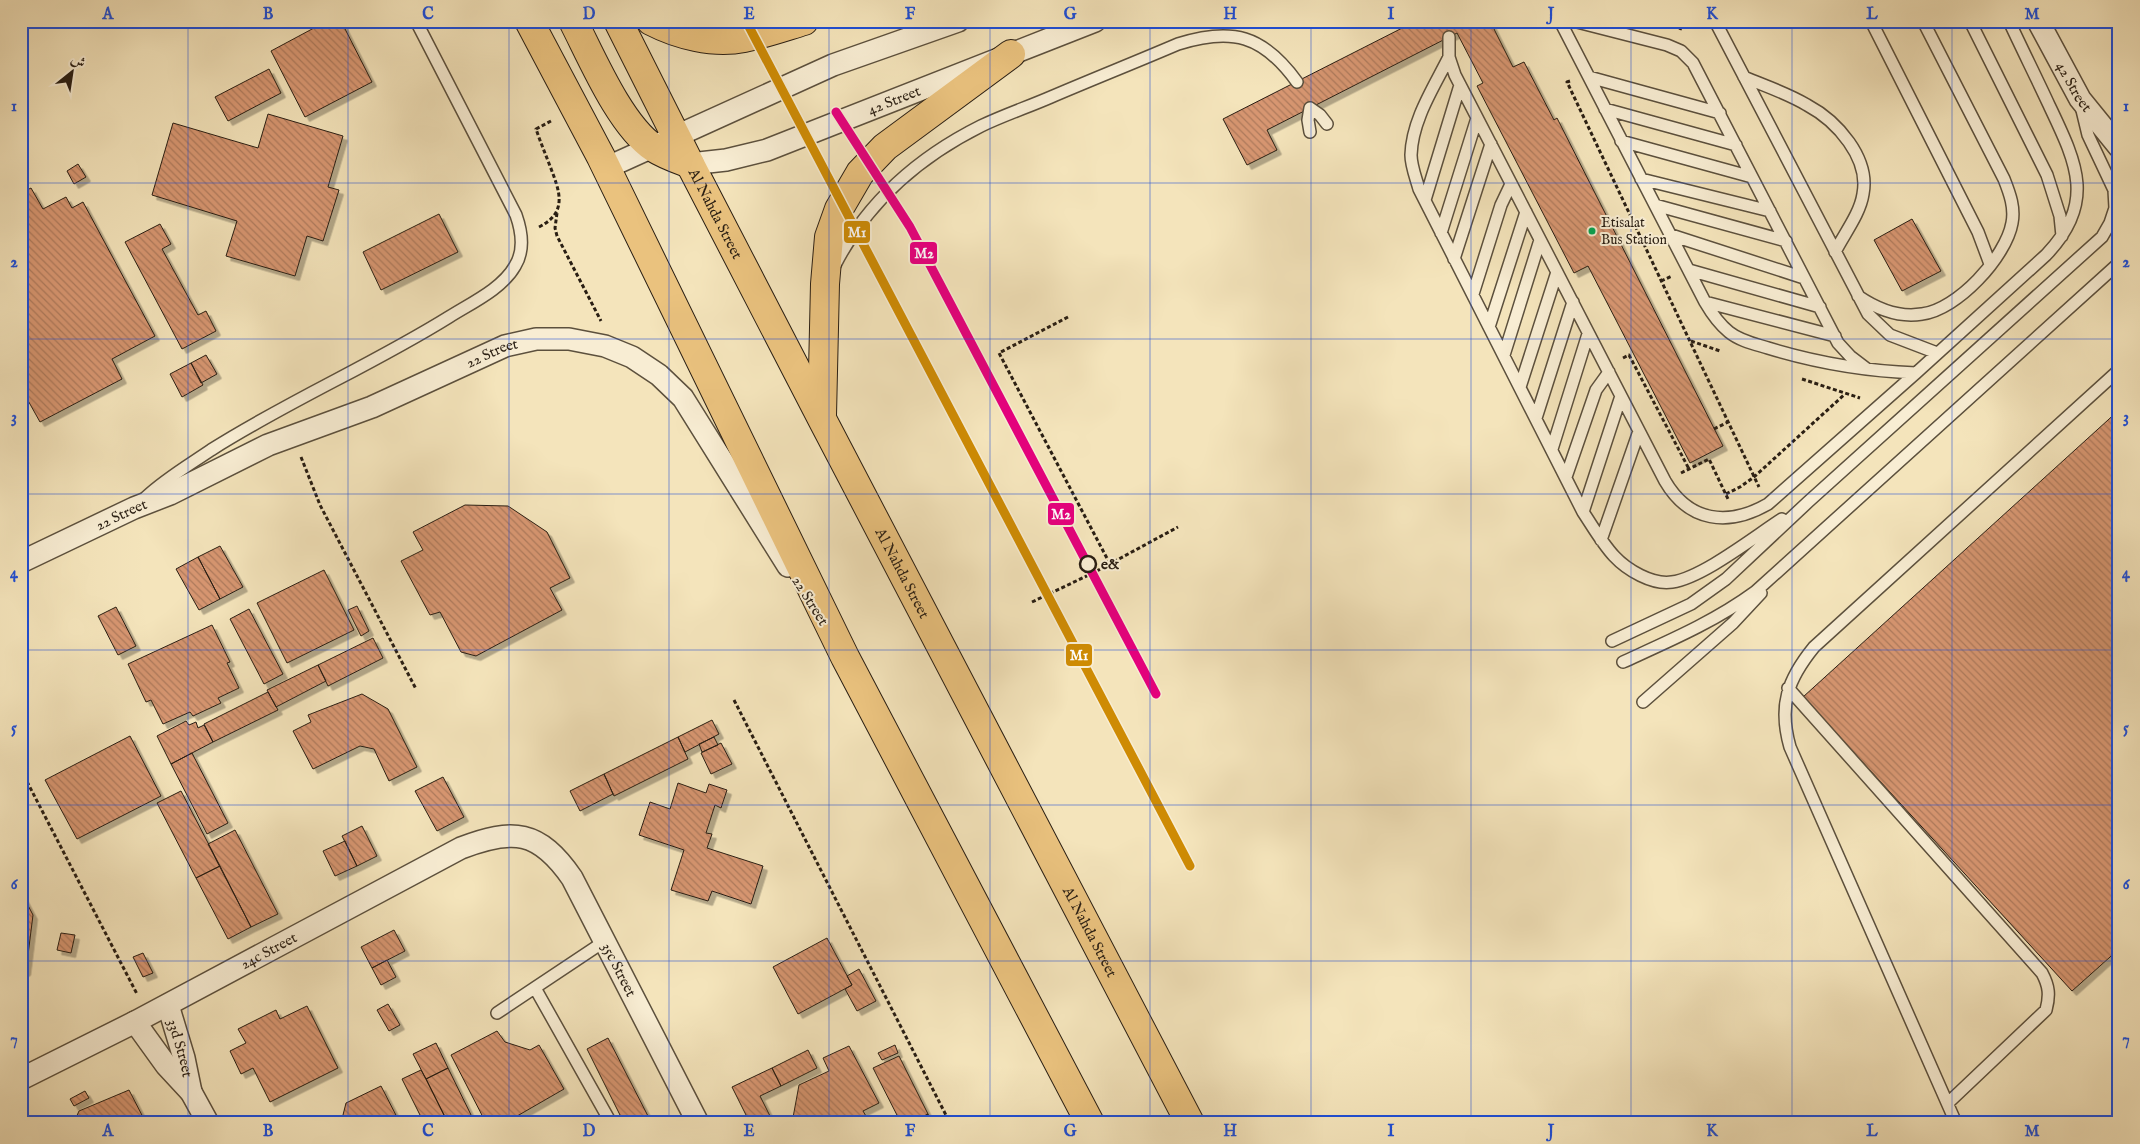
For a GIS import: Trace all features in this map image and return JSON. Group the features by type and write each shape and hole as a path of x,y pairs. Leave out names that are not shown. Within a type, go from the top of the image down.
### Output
{"main road":[{"path":"529,21 606,168 845,657 1090,1123"},
{"path":"573,21 622,111 635,131 653,147 670,157 690,164"},
{"name":"Al Nahda Street","path":"618,21 822,419 1190,1123"},
{"path":"651,21 668,30 705,38 743,38 804,21"},
{"path":"822,419 825,284 830,237 839,209 860,173 885,147 1011,54"}],"street":[{"path":"606,168 833,65 958,21"},
{"name":"42 Street","path":"690,164 726,160 767,150 1095,21"},
{"name":"42 Street","path":"2038,21 2080,99 2119,148"},
{"name":"22 Street","path":"23,558 134,508 170,494 268,444 372,407 505,346 536,339 569,339 605,346 632,357 659,375 683,398 845,657"},
{"name":"24c Street","path":"21,1079 168,1005 461,848 498,836 519,836"},
{"name":"35c Street","path":"519,836 542,845 560,861 572,878 698,1123"},
{"name":"33d Street","path":"168,1005 192,1092 208,1123"},
{"name":"33d Street","path":"141,1018 166,1065 192,1092"}],"lane":[{"path":"134,508 164,482 238,433 286,405 418,336 483,296 501,282 515,267 521,252 522,234 520,227 416,21"},
{"path":"1560,21 1705,302 1722,326 1743,340 1816,362 1868,370 1916,373"},
{"path":"1573,21 1660,42 1681,52 1693,63 1835,336 1850,356 1868,370"},
{"path":"1715,21 1868,314 1890,336 1937,354"},
{"path":"1871,21 1978,232 1990,264"},
{"path":"1858,296 1888,312 1905,315 1923,314 1940,309 1955,300 1990,264 2008,237 2013,208 2010,193 1923,21"},
{"path":"1970,21 2047,175 2056,201 2062,236"},
{"path":"1449,37 1449,57 1460,85 1671,492 1689,508 1701,514 1738,518 1753,513 1768,504 1916,373 2046,255 2062,236 2070,222 2078,191 2074,160 2009,21"},
{"path":"825,284 841,252 861,222 884,195 910,170 924,160 981,126 1178,44 1198,38 1223,35 1245,38 1264,47 1282,61 1297,82"},
{"path":"1449,57 1424,106 1414,139 1411,156 1414,173 1454,259 1584,512 1615,557 1632,572 1650,579 1670,583 1692,577 1808,502"},
{"path":"1588,75 1720,113"},
{"path":"1744,77 1810,106 1838,130 1860,160 1864,183 1860,206 1835,252"},
{"path":"1425,200 1460,85"},
{"path":"1612,641 1672,614 1709,593 1726,580 1808,502 2102,237 2110,223 2115,208 2114,190 2088,135 2080,99"},
{"path":"1310,132 1308,120 1310,108 1320,115 1327,124"},
{"path":"1605,109 1736,145"},
{"path":"1441,232 1477,118"},
{"path":"1621,141 1752,176"},
{"path":"1454,259 1491,144"},
{"path":"1641,179 1770,211"},
{"path":"1473,294 1501,205 1511,184"},
{"path":"1655,205 1786,242"},
{"path":"1489,327 1526,212"},
{"path":"1671,235 1804,278"},
{"path":"1504,355 1540,240"},
{"path":"1623,662 1714,620 1755,592 2119,263"},
{"path":"1689,270 1820,307"},
{"path":"1520,387 1557,272"},
{"path":"1536,418 1573,302"},
{"path":"1705,302 1835,336"},
{"path":"1552,449 1588,334"},
{"path":"1956,1123 1790,747 1784,728 1784,706 1788,688 1801,663 1814,646 2119,370"},
{"path":"1566,477 1596,390 1609,372"},
{"path":"1584,512 1621,396"},
{"path":"1602,540 1639,431"},
{"path":"1643,702 1733,623 1774,576"},
{"path":"1788,688 2042,973 2047,983 2050,996 2046,1010 1948,1103"},
{"path":"497,1013 605,941"},
{"path":"535,988 612,1123"}],"path":[{"path":"1588,75 1567,82 1768,504"},
{"path":"574,110 536,129 559,190 560,201 555,228 557,236 605,330 605,346"},
{"path":"520,227 529,228 546,223 558,210"},
{"path":"1068,317 998,353 1110,564"},
{"path":"1726,494 1754,477 1846,393"},
{"path":"1714,429 1728,422"},
{"path":"296,434 302,460 320,505 416,689"},
{"path":"1032,602 1110,564 1178,527"},
{"path":"734,700 950,1123"},
{"path":"21,770 141,1018"}],"building":[{"path":"327,21 341,21 372,82 305,117 271,51"},
{"path":"1416,21 1490,21 1513,67 1524,62 1554,120 1557,118 1723,446 1690,463 1588,266 1574,273 1477,86 1483,83 1457,33 1267,130 1277,150 1247,165 1223,119"},
{"path":"269,69 281,93 228,121 215,97"},
{"path":"268,114 343,136 328,187 339,190 323,241 307,236 295,276 226,256 237,221 152,195 173,123 258,148"},
{"path":"78,164 86,177 74,184 67,171"},
{"path":"31,188 43,209 66,197 72,208 83,202 155,336 112,359 122,379 40,422 21,388 21,193"},
{"path":"439,214 458,252 381,290 363,252"},
{"path":"1912,219 1941,271 1902,291 1874,240"},
{"path":"160,224 171,244 162,249 198,315 206,311 216,331 182,349 125,242"},
{"path":"206,355 217,374 201,383 191,363"},
{"path":"191,363 203,385 182,397 170,374"},
{"path":"2119,410 2119,949 2072,991 1803,697"},
{"path":"465,505 508,506 547,532 570,578 550,588 562,610 476,656 461,652 440,612 430,615 401,561 423,550 413,532"},
{"path":"220,546 243,587 220,599 198,557"},
{"path":"198,557 220,599 199,610 176,569"},
{"path":"324,570 354,630 287,663 257,603"},
{"path":"357,606 369,631 361,636 348,610"},
{"path":"116,607 136,646 118,655 98,616"},
{"path":"249,609 283,674 264,684 230,619"},
{"path":"212,625 230,662 227,663 239,688 218,698 221,703 193,716 190,712 163,724 151,700 146,702 128,664"},
{"path":"373,638 383,658 328,686 318,665"},
{"path":"318,665 326,681 276,707 267,690"},
{"path":"268,692 278,710 213,742 204,724"},
{"path":"362,694 388,709 417,767 389,781 374,749 360,746 313,769 293,731 311,722 308,715"},
{"path":"712,720 719,734 685,752 678,737"},
{"path":"186,721 189,725 196,722 198,728 204,725 213,742 171,764 157,736"},
{"path":"130,736 161,796 77,839 45,780"},
{"path":"678,737 688,759 614,796 604,774"},
{"path":"714,737 718,745 702,752 699,744"},
{"path":"721,743 732,764 711,774 701,753"},
{"path":"192,753 228,823 207,834 171,764"},
{"path":"604,774 613,794 580,811 570,791"},
{"path":"443,777 464,817 437,831 415,791"},
{"path":"678,783 706,793 709,784 727,790 721,808 715,805 706,833 712,834 707,848 763,866 751,904 712,891 708,901 671,890 684,850 639,835 650,802 670,809"},
{"path":"181,791 220,866 196,878 157,803"},
{"path":"362,826 377,856 357,866 342,836"},
{"path":"235,830 278,914 251,927 208,844"},
{"path":"345,841 357,866 335,876 323,851"},
{"path":"220,866 251,927 228,939 196,878"},
{"path":"21,892 33,915 26,971 21,974"},
{"path":"394,930 405,951 372,968 361,947"},
{"path":"61,933 75,935 71,953 57,950"},
{"path":"827,938 852,985 798,1014 773,967"},
{"path":"143,953 153,973 143,977 133,957"},
{"path":"387,960 396,977 381,985 372,968"},
{"path":"859,969 876,1001 857,1011 845,989 852,985 847,976"},
{"path":"388,1004 400,1025 389,1031 377,1010"},
{"path":"307,1006 338,1068 270,1102 253,1068 241,1074 230,1051 246,1043 238,1029 276,1010 280,1019"},
{"path":"497,1031 505,1042 530,1050 539,1045 564,1089 505,1123 486,1123 451,1055"},
{"path":"608,1038 649,1118 639,1123 624,1123 587,1049"},
{"path":"436,1043 448,1068 426,1079 413,1054"},
{"path":"895,1045 898,1053 882,1060 878,1053"},
{"path":"849,1046 879,1103 863,1111 870,1123 792,1123 799,1085 829,1071 823,1058"},
{"path":"808,1050 817,1068 781,1086 772,1068"},
{"path":"899,1056 928,1114 911,1123 901,1123 873,1068"},
{"path":"448,1068 475,1123 448,1123 426,1079"},
{"path":"772,1068 781,1086 760,1096 770,1116 755,1123 750,1123 732,1087"},
{"path":"421,1070 448,1123 424,1123 402,1079"},
{"path":"381,1086 400,1123 341,1123 346,1103"},
{"path":"129,1090 146,1123 71,1123 75,1120 79,1111"},
{"path":"85,1091 89,1098 74,1106 70,1099"},
{"path":"928,1114 933,1123 911,1123"}],"railway":[{"path":"746,21 1190,866"}],"transit line":[{"name":"M1","path":"746,21 1190,866"},
{"name":"M2","path":"836,112 910,227 1156,694"}],"place":[{"name":"Etisalat Bus Station","path":"1592,231"},
{"name":"e&","path":"1088,564"}]}
